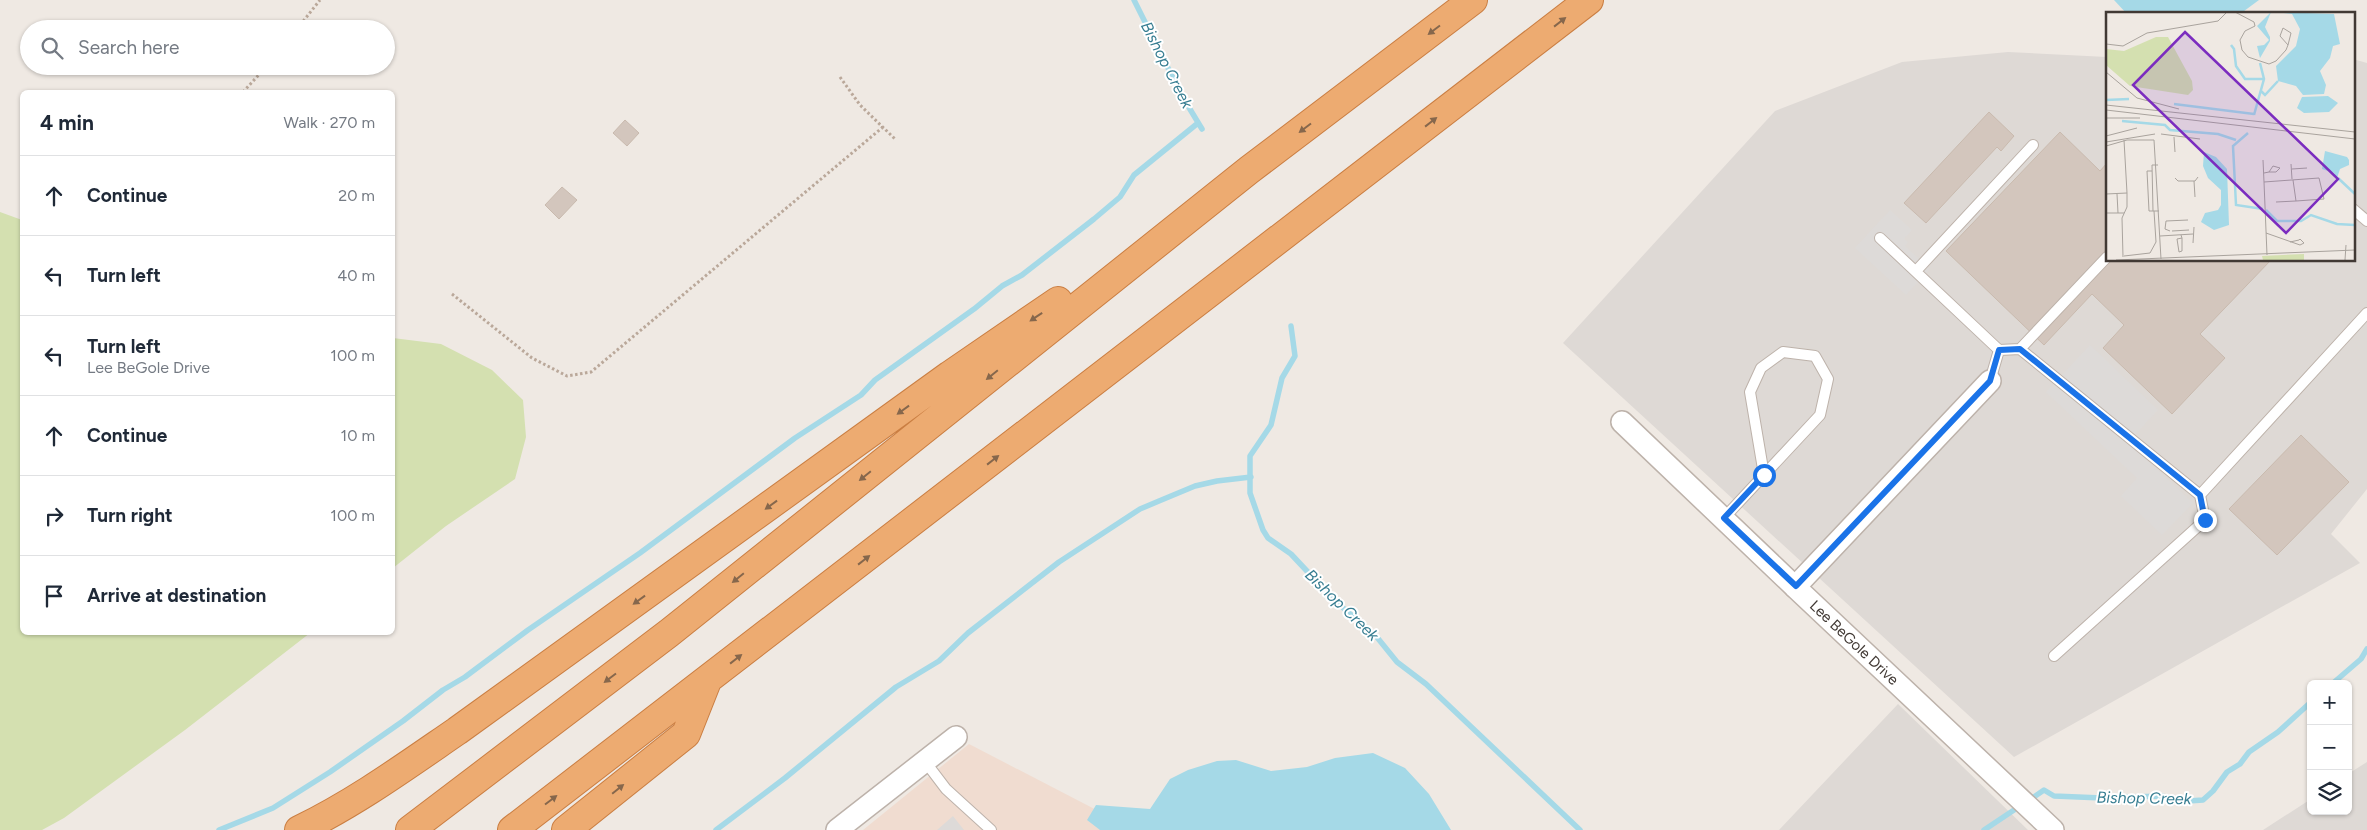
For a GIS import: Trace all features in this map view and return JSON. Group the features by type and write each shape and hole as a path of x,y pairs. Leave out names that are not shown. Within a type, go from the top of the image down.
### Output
{"highway":[{"path":"410,830 669,633 1249,170 1473,0"},
{"path":"512,830 1589,0"},
{"path":"299,830 388,779 942,381 1249,170"},
{"path":"566,830 686,734 707,681"}],"street":[{"path":"1796,586 1990,381"},
{"name":"Lee BeGole Drive","path":"1622,422 2053,830"},
{"path":"837,830 924,760 956,737"}],"lane":[{"path":"1916,271 2033,145"},
{"path":"2354,211 2367,221"},
{"path":"1880,238 1999,350 2020,349 2200,495 2205,520 2054,656"},
{"path":"2020,349 2106,258"},
{"path":"2200,495 2367,313"},
{"path":"1990,381 1999,350"},
{"path":"1724,518 1820,415 1828,379 1815,356 1784,352 1762,368 1750,392 1764,475"},
{"path":"924,760 946,789 991,830"}],"path":[{"path":"304,20 320,0"},
{"path":"245,90 259,75"},
{"path":"840,77 860,105 895,139"},
{"path":"452,294 532,358 567,376 591,372 883,127"}],"shaded area":[{"path":"2008,52 2106,57 2106,261 2354,261 2354,59 2367,63 2367,489 2331,534 2360,563 2014,757 1563,343 1775,111 1902,62"},
{"path":"1890,210 1912,230 1904,239 1908,242 1905,246 1930,269 1906,295 1855,248"},
{"path":"2090,345 2158,410 2128,442 2193,503 2162,535 2121,496 2137,478 2046,392"},
{"path":"1898,704 2028,830 1779,830"},
{"path":"969,744 1135,830 863,830"},
{"path":"2367,762 2367,830 2263,830 2307,802 2307,815 2352,815 2352,771"},
{"path":"953,816 964,830 937,830"}],"green space":[{"path":"0,212 20,219 20,635 307,635 185,730 64,818 42,830 0,830"},
{"path":"395,338 441,344 492,370 523,400 526,437 515,479 446,526 395,566"}],"water":[{"path":"2114,0 2259,0 2243,12 2125,12"},
{"path":"1373,753 1405,768 1429,794 1451,830 1100,830 1087,820 1096,805 1150,809 1170,779 1188,770 1217,761 1236,760 1271,771 1307,767 1335,758"}],"building":[{"path":"1989,112 2014,136 2001,151 1997,147 1926,223 1904,203"},
{"path":"625,120 639,133 627,146 613,133"},
{"path":"2060,132 2100,171 2106,164 2106,261 2270,261 2200,334 2225,358 2172,414 2103,348 2124,325 2092,294 2044,345 1946,251"},
{"path":"562,187 577,200 559,219 545,205"},
{"path":"2301,435 2349,482 2277,555 2229,509"}],"waterway":[{"name":"Bishop Creek","path":"1134,0 1182,96 1202,129"},
{"path":"219,830 273,808 330,772 403,721 443,690 465,677 528,630 640,553 795,438 861,395 875,380 974,309 1002,286 1022,275 1094,219 1120,197 1134,175 1198,123"},
{"name":"Bishop Creek","path":"1291,326 1295,356 1282,378 1271,425 1250,456 1250,493 1263,530 1268,538 1291,554 1335,601 1376,636 1397,662 1426,684 1580,830"},
{"path":"716,830 785,778 896,687 939,661 968,633 1059,562 1140,509 1195,486 1251,477"},
{"name":"Bishop Creek","path":"2337,680 2361,659 2367,649"},
{"name":"Bishop Creek","path":"2028,801 2044,790 2054,796 2102,798 2161,796 2188,801 2203,800 2213,791 2227,772 2240,764 2249,752 2278,732 2307,706"},
{"name":"Bishop Creek","path":"1984,830 2020,806"}],"route":[{"path":"1764,475 1724,518 1796,586 1990,381 1999,350 2020,349 2200,495 2205,520"}]}
